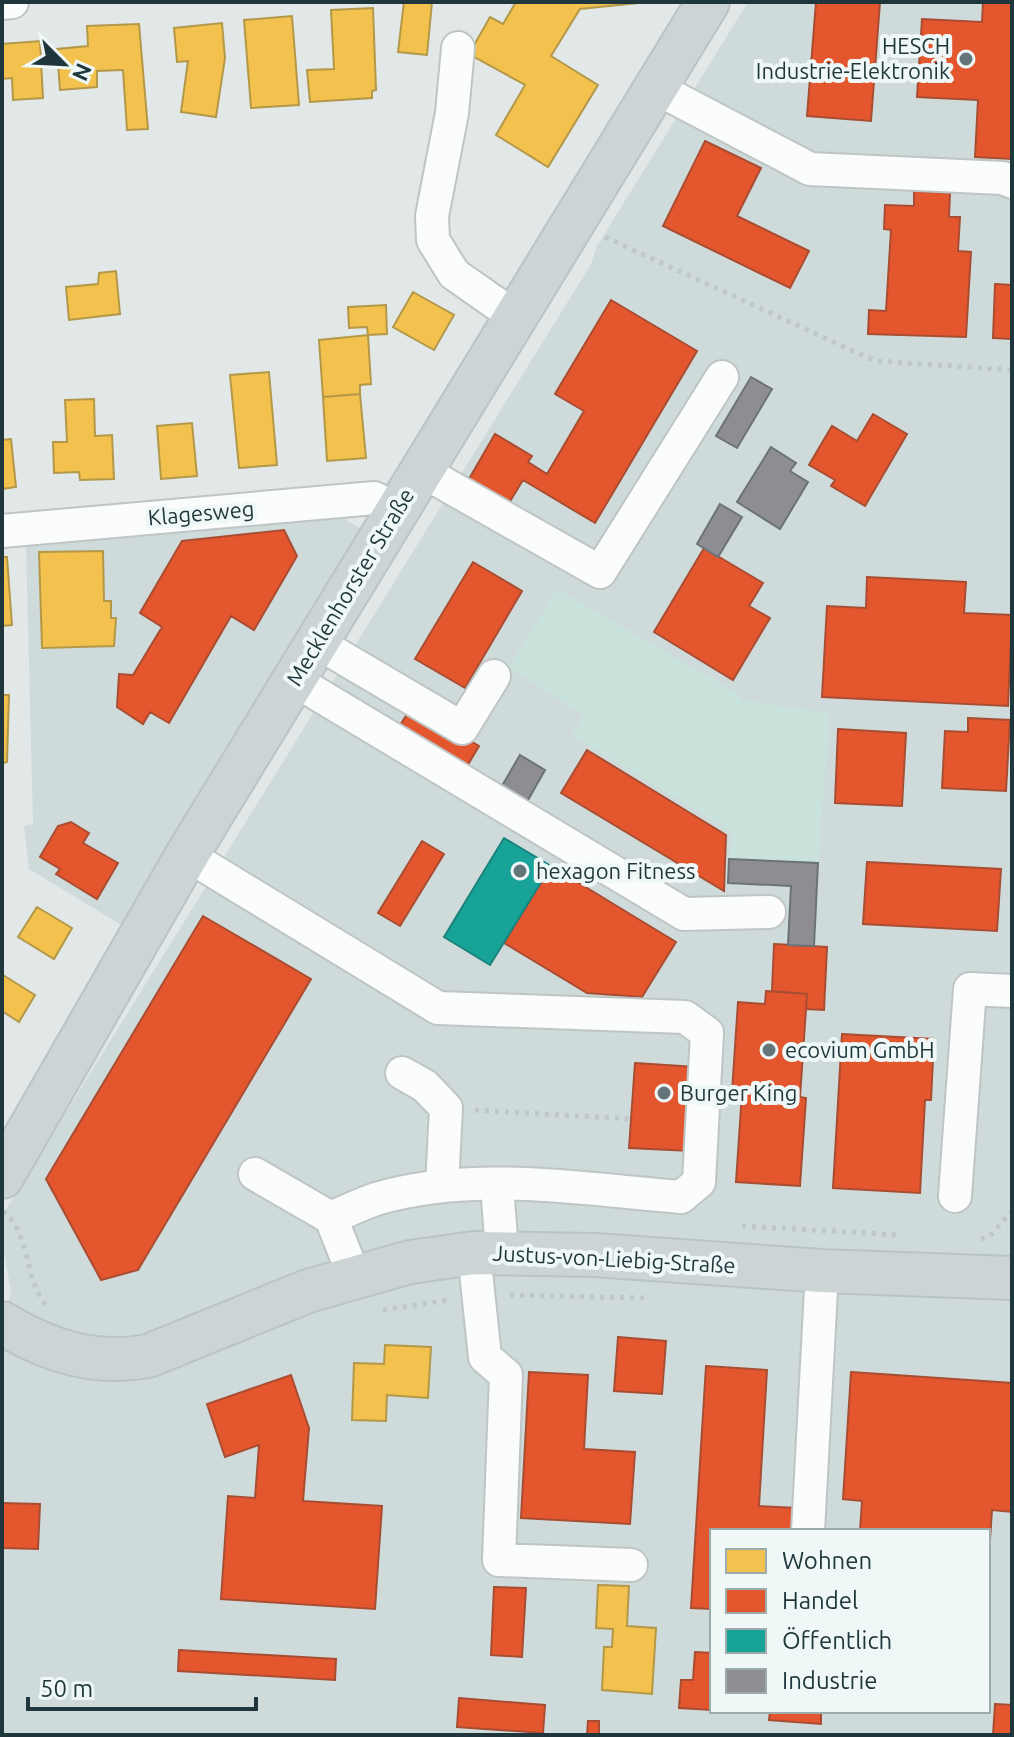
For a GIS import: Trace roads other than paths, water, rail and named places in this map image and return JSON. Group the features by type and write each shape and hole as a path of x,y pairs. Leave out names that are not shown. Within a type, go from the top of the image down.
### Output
{"main road":[{"name":"Mecklenhorster Straße","path":"2,1177 187,855 708,2"},
{"name":"Justus-von-Liebig-Straße","path":"2,1323 25,1337 77,1356 129,1359 148,1356 308,1291 354,1276 410,1262 488,1253 1012,1278"}],"street":[{"path":"2,3 12,2"},
{"path":"458,48 452,113 432,216 433,240 440,257 460,280 514,316"},
{"path":"654,87 810,169 1003,178 1012,182"},
{"path":"420,470 600,572 722,377"},
{"name":"Klagesweg","path":"2,531 374,498 397,510"},
{"path":"316,642 462,728 494,676"},
{"path":"294,680 684,914 769,912"},
{"path":"187,855 438,1008 685,1017 707,1033 699,1182 681,1197 497,1185 442,1186 375,1199 331,1218"},
{"path":"955,1196 970,989 1012,991"},
{"path":"402,1073 425,1086 446,1108 442,1186"},
{"path":"255,1174 331,1218 354,1276"},
{"path":"497,1185 488,1253 485,1357 506,1375 499,1560 631,1565"},
{"path":"808,1529 822,1271"}],"place":[{"name":"HESCH Industrie-Elektronik","path":"966,59"},
{"name":"hexagon Fitness","path":"520,871"},
{"name":"ecovium GmbH","path":"769,1050"},
{"name":"Burger King","path":"664,1093"}]}
